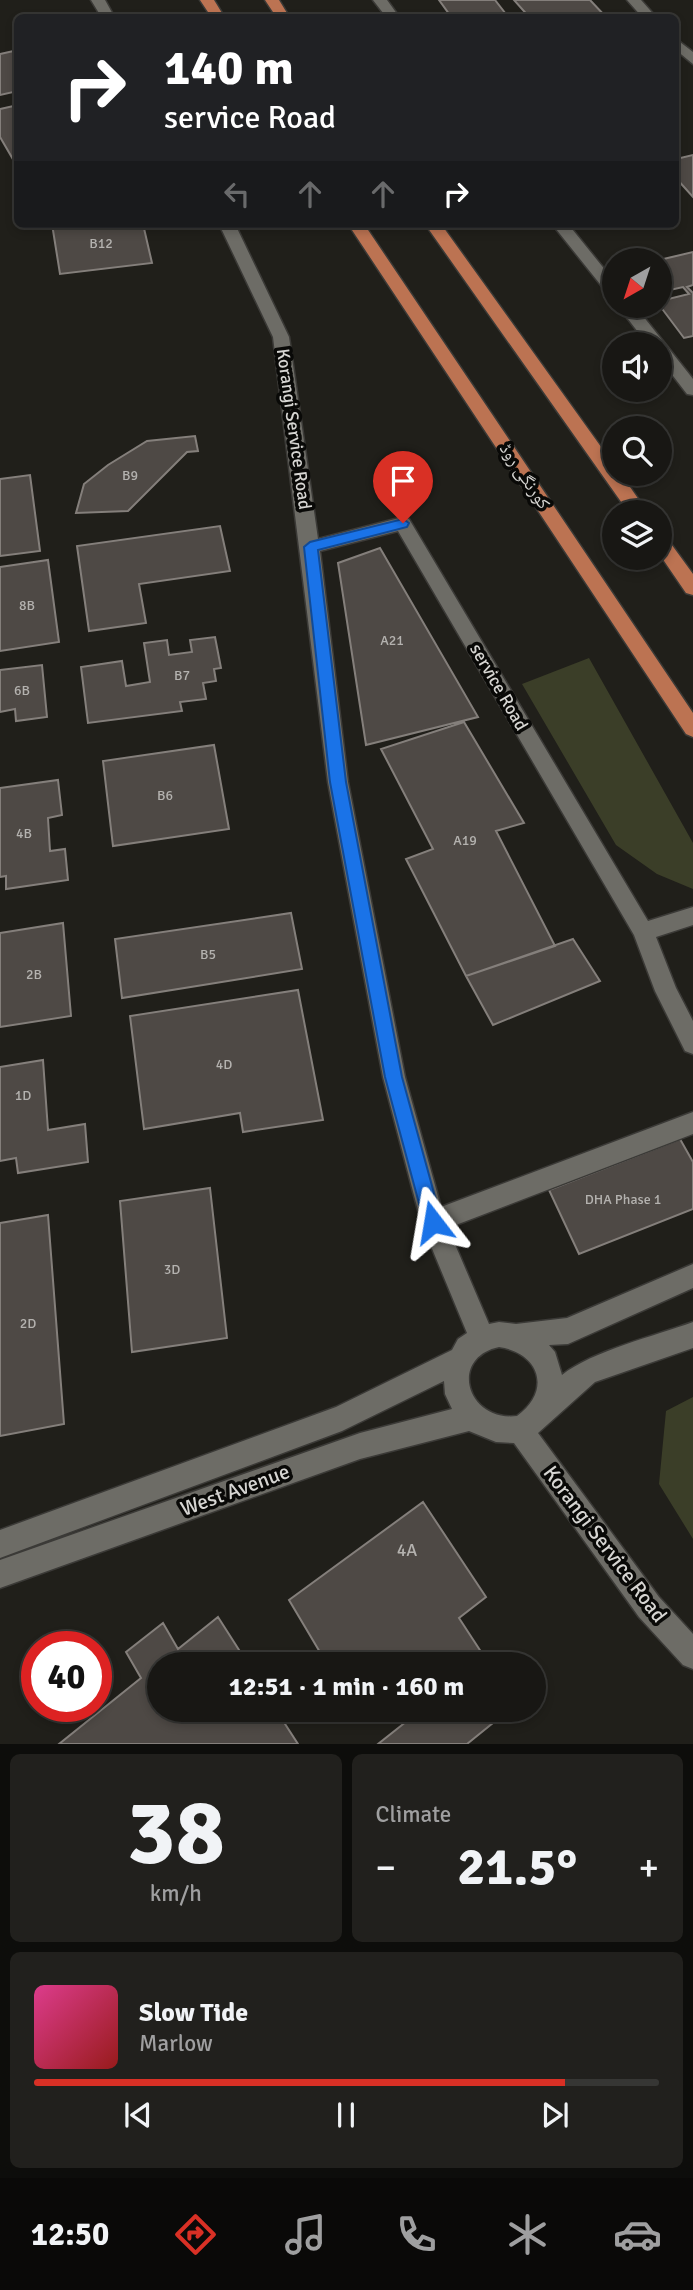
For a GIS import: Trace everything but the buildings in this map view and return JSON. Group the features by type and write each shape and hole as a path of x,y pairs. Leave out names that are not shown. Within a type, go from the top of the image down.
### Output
{"main road":[{"name":"کورنگی روڈ","path":"359,228 693,729"},
{"path":"436,228 630,500"},
{"path":"672,558 693,588"}],"street":[{"path":"380,0 391,14"},
{"path":"634,0 647,14"},
{"path":"679,46 693,60"},
{"name":"Korangi Service Road","path":"229,228 281,337 338,782 394,1077 433,1222 482,1337"},
{"path":"563,228 602,276"},
{"path":"635,318 646,332"},
{"path":"672,364 693,390"},
{"name":"service Road","path":"310,547 403,523 643,932"},
{"path":"693,916 643,932 666,991 693,1044"},
{"path":"433,1222 693,1123"},
{"path":"693,1276 568,1331 517,1336 498,1332 482,1337 468,1346 459,1360 455,1376 458,1394 472,1417 481,1424 500,1430 520,1430 537,1418 548,1404 585,1373 693,1335"},
{"path":"517,1336 535,1347 547,1363 551,1384 548,1404"},
{"name":"West Avenue","path":"0,1544 342,1418 459,1360"},
{"name":"West Avenue","path":"0,1574 360,1446 472,1417"},
{"name":"Korangi Service Road","path":"520,1430 649,1607 693,1655"}],"green space":[{"path":"589,658 693,843 693,889 657,874 616,845 522,684"},
{"path":"693,1397 693,1539 659,1484 666,1411"}],"route":[{"path":"403,523 310,547 338,782 394,1077 433,1222"}]}
